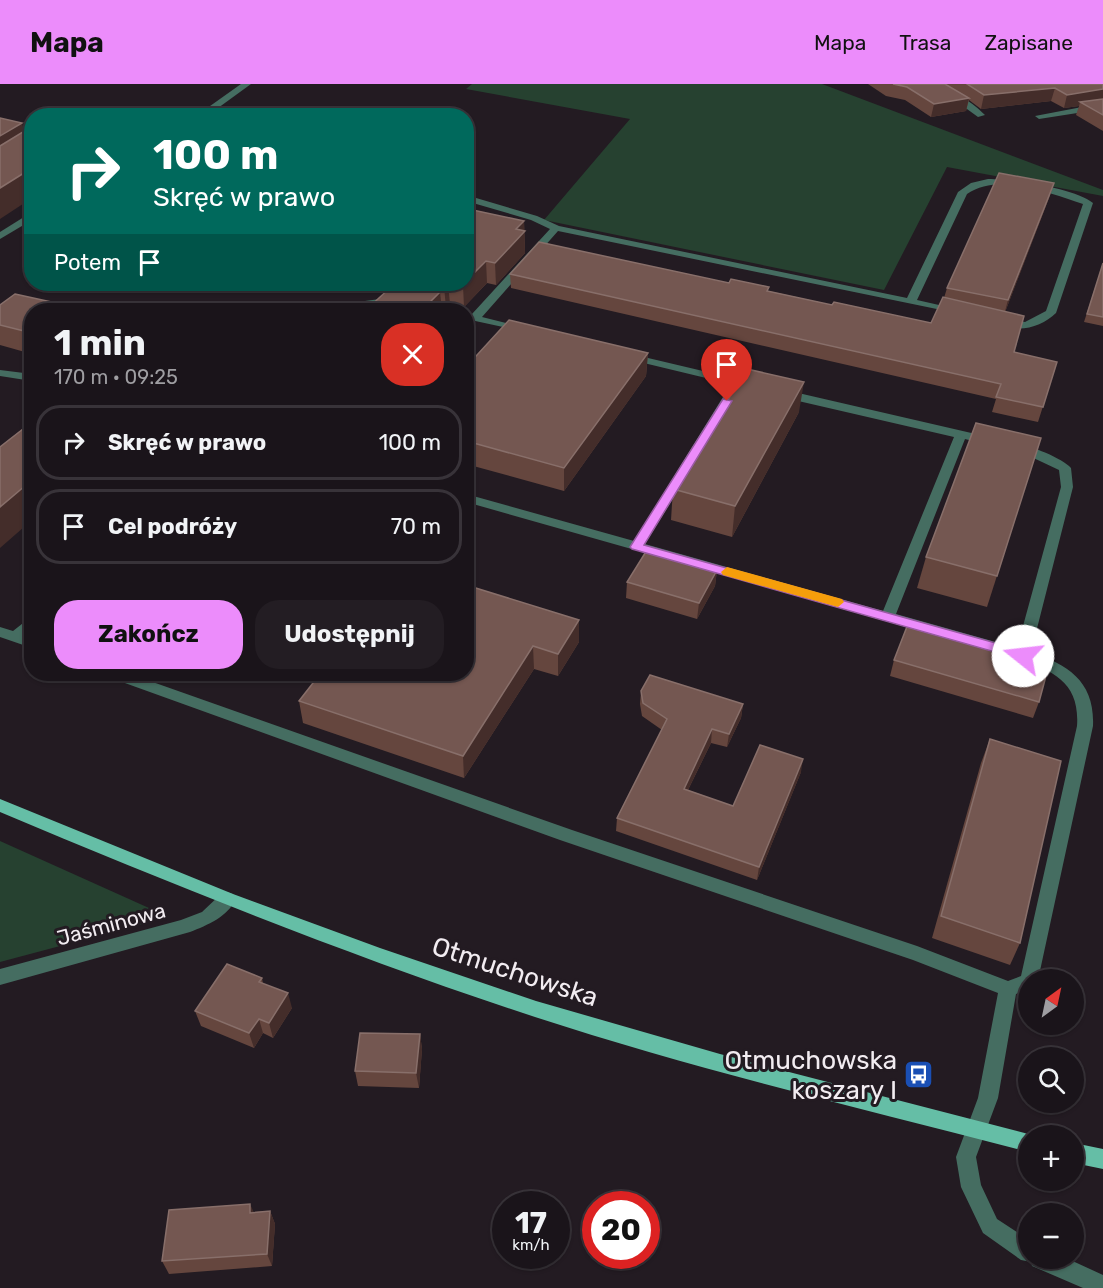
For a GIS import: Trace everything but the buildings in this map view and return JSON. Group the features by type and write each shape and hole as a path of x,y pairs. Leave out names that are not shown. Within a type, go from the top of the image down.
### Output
{"main road":[{"name":"Otmuchowska","path":"0,805 226,899 378,955 622,1036 1018,1140"},
{"path":"1084,1155 1103,1160"}],"street":[{"path":"212,108 247,84"},
{"path":"928,84 959,99 981,115"},
{"path":"1039,116 1103,106"},
{"path":"910,302 963,192 971,184 984,181 1002,182 1058,193 1088,202 1051,314 1026,326 991,319"},
{"path":"474,200 534,218 556,228 968,314"},
{"path":"0,236 24,220"},
{"path":"474,314 556,228"},
{"path":"373,303 379,301 407,303"},
{"path":"474,318 506,331 532,332"},
{"path":"612,352 1032,452 1065,468 1067,487 1023,656"},
{"path":"0,372 24,376"},
{"path":"636,547 738,383"},
{"path":"888,616 962,435"},
{"path":"474,500 1023,656 1043,662 1068,678 1082,695 1086,716 1062,839 1032,969"},
{"path":"15,638 24,629"},
{"path":"0,632 24,641"},
{"path":"136,681 566,835 917,954 1008,989 1018,985"},
{"name":"Jaśminowa","path":"0,977 184,927 208,916 226,899"},
{"path":"1008,989 988,1098 966,1157 971,1187 990,1226 1018,1245"},
{"path":"1065,1269 1103,1286"}],"green space":[{"path":"472,84 822,84 1103,190 1103,196 947,167 884,290 544,220 630,119 466,89"},
{"path":"0,841 169,917 0,962"}],"slow traffic":[{"path":"727,572 838,602"}],"place":[{"name":"Otmuchowska koszary I","path":"918,1075"}],"route":[{"path":"727,401 636,547 888,616 1023,656"}]}
